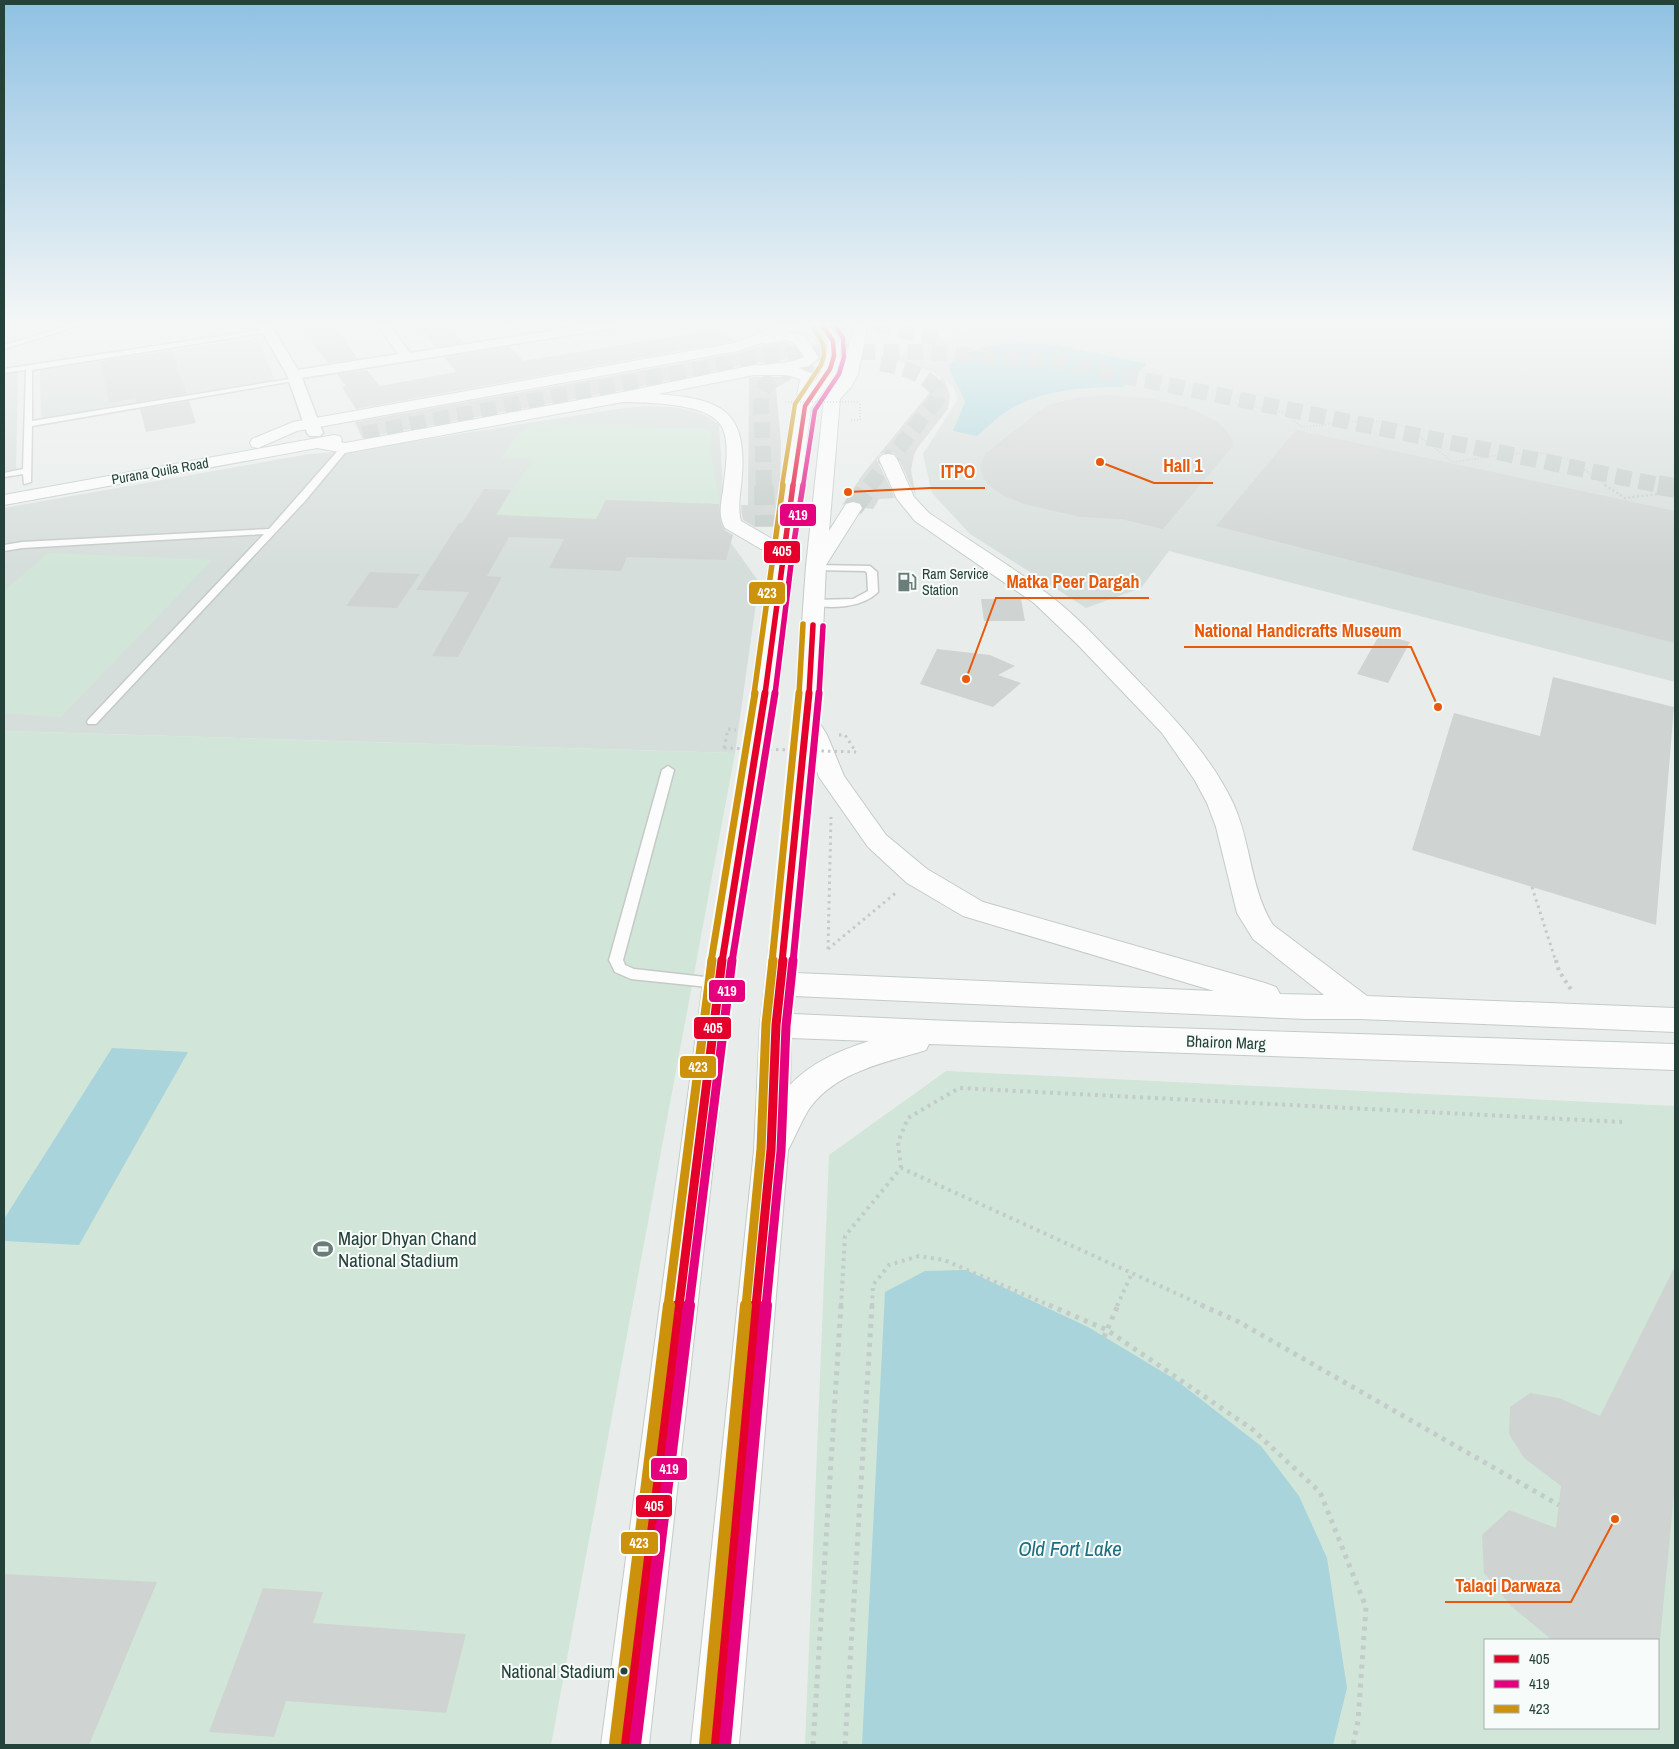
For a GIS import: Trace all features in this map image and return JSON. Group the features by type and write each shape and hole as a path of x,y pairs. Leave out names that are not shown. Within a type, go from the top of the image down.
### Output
{"main road":[{"name":"Purana Quila Road","path":"4,500 449,406"},
{"path":"314,433 345,448 576,406"},
{"path":"699,406 720,414 731,428 734,468 729,514 732,524 768,545 783,548"},
{"path":"625,1745 718,983 760,730 783,548 795,406"},
{"path":"715,1745 771,1150 776,1025 807,722 816,567 831,406"},
{"path":"314,433 361,430"},
{"name":"Purana Quila Road","path":"4,486 27,477 314,433"},
{"path":"888,459 906,499 922,518 1041,599 1086,640 1170,728 1206,778 1220,803 1229,827 1251,913 1263,932 1360,1007"},
{"path":"816,567 854,508"},
{"path":"765,526 783,548"},
{"path":"807,722 815,735 832,777 878,841 917,876 973,909 1306,1007"},
{"path":"780,984 1306,1007 1360,1007 1675,1020"},
{"name":"Bhairon Marg","path":"776,1025 950,1033 1675,1057"},
{"path":"771,1150 802,1094 826,1073 878,1049 950,1033"}],"street":[{"path":"305,406 314,433"}],"lane":[{"path":"4,475 27,477 29,406"},
{"path":"29,424 133,406"},
{"path":"92,722 272,531 345,448"},
{"path":"4,548 22,545 272,531"},
{"path":"814,603 860,600 868,597 873,592 872,572 867,568 816,567"},
{"path":"668,770 616,960 620,968 631,974 718,983"}],"path":[{"path":"860,406 860,420"},
{"path":"1249,406 1282,412 1302,427 1374,421 1394,423 1405,427 1453,462 1540,454 1558,456 1568,460 1625,498 1675,492"},
{"path":"728,729 724,748 856,752 846,735"},
{"path":"832,777 828,948 899,890"},
{"path":"1532,886 1559,971 1588,1017"},
{"path":"812,1745 845,1236 901,1168 898,1142 908,1118 959,1088 1622,1122"},
{"path":"901,1168 1239,1322 1559,1505"},
{"path":"845,1745 873,1285 889,1265 919,1256 944,1260 1107,1330 1252,1429 1320,1492 1366,1607 1358,1721 1354,1745"},
{"path":"1104,1337 1132,1273"}],"shaded area":[{"path":"4,406 17,406 16,470 4,472"},
{"path":"41,406 134,406 41,421"},
{"path":"954,406 1675,406 1675,682 1169,551 1141,588 1086,608 970,534 932,493 923,454"},
{"path":"673,407 693,411 709,417 719,425 726,536 759,582 735,753 4,731 4,508 309,454 359,450 623,408"}],"green space":[{"path":"540,424 711,429 712,463 720,504 606,500 596,519 496,515 533,460 502,458 519,432"},
{"path":"48,553 212,560 61,717 4,713 4,591"},
{"name":"Major Dhyan Chand National Stadium","path":"4,731 735,753 551,1745 4,1745"},
{"path":"946,1071 1675,1106 1675,1745 805,1745 829,1155"}],"water":[{"path":"964,406 1018,406 999,417 977,436 953,431"},
{"path":"112,1048 188,1052 79,1245 4,1241 4,1219"},
{"name":"Old Fort Lake","path":"966,1270 1088,1327 1176,1380 1261,1446 1299,1496 1327,1558 1347,1688 1333,1745 862,1745 885,1292 925,1271"}],"building":[{"path":"161,406 190,406 196,423 146,432 140,409"},
{"path":"354,406 375,406 356,409"},
{"path":"446,406 538,406 362,438 355,422"},
{"path":"749,406 778,406 781,443 780,490 774,527 755,527 743,520 741,505 748,505"},
{"path":"919,406 948,406 948,409 918,447 914,455 911,470 916,496 898,458 894,453 888,452 880,454 877,460 895,498 879,499 873,509 864,508 861,502 854,500 842,505 863,474"},
{"path":"1046,406 1180,406 1218,422 1229,434 1233,446 1163,529 1121,519 1081,517 1024,504 1002,495 988,484 983,477 980,465 986,453"},
{"path":"1296,430 1675,511 1675,643 1216,526"},
{"path":"484,489 511,490 496,515 596,519 606,500 719,504 721,525 724,530 733,535 726,560 627,557 621,571 549,568 564,539 509,537 487,576 502,577 458,657 432,656 469,592 416,590 459,523 462,523"},
{"path":"370,572 420,574 397,608 346,606"},
{"path":"981,599 1021,599 1025,621 984,621"},
{"path":"1380,634 1410,642 1388,683 1357,674"},
{"path":"937,649 990,655 1015,666 998,675 1021,683 993,707 920,684"},
{"path":"1553,677 1674,707 1656,925 1412,850 1454,713 1540,736"},
{"path":"1675,1266 1675,1484 1660,1640 1551,1639 1511,1606 1484,1573 1482,1535 1509,1510 1556,1528 1561,1486 1524,1458 1509,1434 1510,1407 1530,1393 1559,1398 1600,1416"},
{"path":"4,1574 157,1582 89,1745 4,1745"},
{"path":"263,1588 323,1592 313,1623 466,1634 446,1713 286,1701 274,1737 209,1732"}],"tunnel":[{"path":"363,434 510,406"},
{"path":"761,406 764,486"},
{"path":"869,486 932,406"},
{"path":"1270,406 1664,486"},
{"path":"764,485 765,526"},
{"path":"853,508 870,485"},
{"path":"1658,485 1675,488"}],"transit line":[{"name":"423","path":"615,1744 708,982 750,729 773,546 795,406"},
{"name":"405","path":"625,1745 718,983 760,730 783,547 805,406"},
{"name":"419","path":"635,1745 728,984 770,732 793,548 815,410 818,406"},
{"name":"423","path":"705,1744 761,1149 766,1024 797,721 803,624"},
{"name":"405","path":"715,1745 771,1150 776,1025 807,722 813,625"},
{"name":"419","path":"725,1745 781,1151 786,1026 817,723 823,626"}],"place":[{"name":"Hall 1","path":"1100,462"},
{"name":"ITPO","path":"848,492"},
{"name":"Ram Service Station","path":"907,582"},
{"name":"Matka Peer Dargah","path":"966,679"},
{"name":"National Handicrafts Museum","path":"1438,707"},
{"name":"Major Dhyan Chand National Stadium","path":"323,1249"},
{"name":"Talaqi Darwaza","path":"1615,1519"},
{"name":"National Stadium","path":"624,1671"}]}
